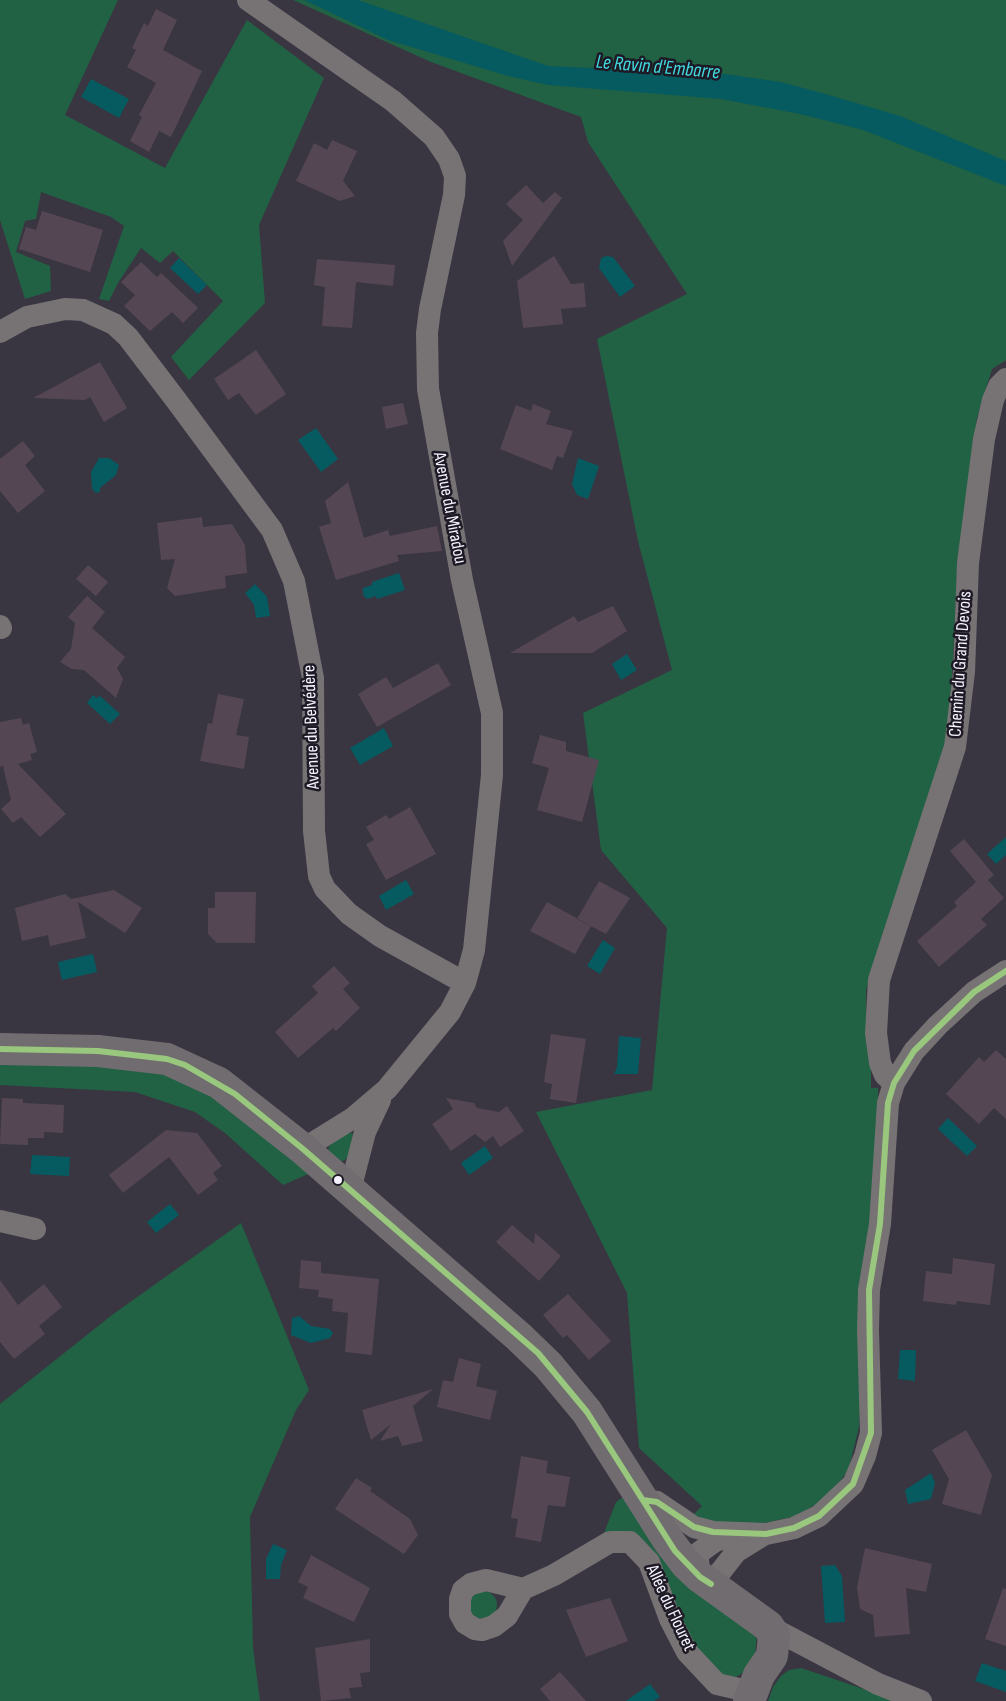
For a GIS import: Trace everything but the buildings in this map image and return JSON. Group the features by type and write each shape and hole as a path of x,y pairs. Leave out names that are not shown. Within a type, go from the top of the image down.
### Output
{"street":[{"name":"Avenue du Miradou","path":"248,0 393,101 434,137 449,159 455,176 452,213 430,309 426,361 436,447 492,713 492,775 474,950 465,983 450,1012 387,1089 370,1119 350,1190"},
{"name":"Avenue du Belvédère","path":"0,332 27,317 65,309 83,310 114,324 128,337 272,530 294,581 313,678 314,831 319,876 325,889 349,914 380,936 465,983"},
{"name":"Chemin du Grand Devois","path":"894,1083 885,1075 880,1064 876,1033 879,980 955,747 964,672 969,563 984,439 993,400 999,386 1006,379"},
{"path":"643,1500 657,1502 694,1527 740,1535 766,1534 808,1522 844,1495 853,1484 869,1445 869,1290 880,1224 888,1103 894,1083 914,1051 974,992 1006,971"},
{"path":"0,1049 98,1051 176,1062 235,1094 303,1149 543,1359 587,1412 675,1551 705,1581 768,1626 878,1684 921,1701"},
{"name":"Avenue du Miradou","path":"303,1149 353,1118 387,1089"},
{"path":"0,1221 35,1229"},
{"path":"705,1581 736,1552 766,1534"},
{"path":"705,1581 697,1554 715,1541 740,1535"},
{"name":"Allée du Flouret","path":"523,1590 554,1575 610,1542 630,1542 649,1562 670,1619 687,1652 717,1684 750,1696"},
{"path":"750,1696 774,1649 774,1635 768,1626"}],"green space":[{"path":"0,0 118,0 65,115 165,168 247,20 324,78 259,225 265,303 189,380 171,357 223,301 173,251 160,263 141,248 109,301 99,299 124,226 111,217 41,192 36,219 25,221 16,252 50,266 51,291 25,299 0,220"},
{"path":"293,0 1006,0 1006,360 992,369 977,418 957,572 949,743 866,990 871,1088 878,1088 878,1101 859,1427 849,1468 837,1486 815,1505 796,1516 756,1525 718,1525 702,1519 694,1514 702,1506 639,1448 627,1293 536,1112 652,1090 667,928 601,850 583,713 672,670 638,541 597,339 687,294 588,142 581,117 431,62"},
{"path":"0,1056 117,1059 214,1090 313,1172 283,1185 225,1133 195,1112 135,1092 0,1085"},
{"path":"349,1132 353,1134 349,1157 343,1161 334,1160 328,1152 329,1146"},
{"path":"241,1223 309,1390 296,1410 250,1517 253,1647 260,1701 0,1701 0,1404 112,1315"},
{"path":"627,1494 757,1631 755,1658 744,1672 736,1677 718,1674 691,1641 662,1572 604,1533 616,1502"},
{"path":"483,1591 493,1595 497,1605 493,1615 483,1619 473,1615 469,1605 473,1595"},
{"path":"801,1668 894,1701 768,1701 773,1687 781,1676 789,1670"}],"water":[{"path":"304,0 358,0 548,66 725,74 781,82 900,116 1006,161 1006,186 863,130 800,114 721,99 548,85 508,76 388,40"},
{"path":"91,79 129,99 119,118 81,97"},
{"path":"613,257 635,286 620,297 599,268 601,258"},
{"path":"179,258 207,285 198,294 170,268"},
{"path":"316,428 338,459 321,472 298,440"},
{"path":"99,458 109,458 119,465 116,475 100,488 100,492 96,493 92,489 91,472"},
{"path":"578,458 599,466 588,499 577,495 572,484"},
{"path":"399,573 405,590 377,599 376,596 367,599 363,595 363,588 372,585 372,582"},
{"path":"255,584 267,597 270,616 256,618 254,605 245,593"},
{"path":"627,654 637,670 621,680 612,664"},
{"path":"93,695 97,698 100,696 120,714 110,724 87,703"},
{"path":"384,728 393,746 360,765 350,748"},
{"path":"1006,837 1006,855 996,864 987,854"},
{"path":"406,880 414,894 386,910 379,896"},
{"path":"603,940 615,948 600,974 587,966"},
{"path":"93,954 97,972 62,980 58,962"},
{"path":"619,1036 641,1038 638,1074 614,1074 617,1067"},
{"path":"948,1118 977,1146 967,1156 938,1129"},
{"path":"485,1146 493,1158 469,1175 461,1163"},
{"path":"32,1155 70,1157 69,1176 30,1174"},
{"path":"170,1204 179,1215 156,1233 147,1222"},
{"path":"299,1316 311,1326 330,1329 333,1333 330,1338 311,1343 291,1335 292,1318"},
{"path":"900,1350 916,1350 915,1381 898,1379"},
{"path":"931,1473 935,1483 931,1499 908,1504 905,1490"},
{"path":"273,1544 287,1550 281,1565 280,1579 266,1579 266,1559"},
{"path":"835,1565 842,1576 845,1622 825,1623 821,1566"},
{"path":"982,1663 1006,1671 1006,1692 975,1681"},
{"path":"650,1684 660,1697 654,1701 626,1701"}],"transit line":[{"path":"643,1500 657,1502 694,1527 713,1532 766,1534 794,1528 819,1516 853,1484 871,1433 869,1290 880,1224 888,1103 894,1083 914,1051 974,992 1006,971"},
{"path":"0,1049 98,1051 167,1059 185,1065 235,1094 303,1149 538,1353 587,1412 675,1551 700,1577 711,1584"}],"water label":[{"name":"Le Ravin d'Embarre","path":"658,68"}]}
